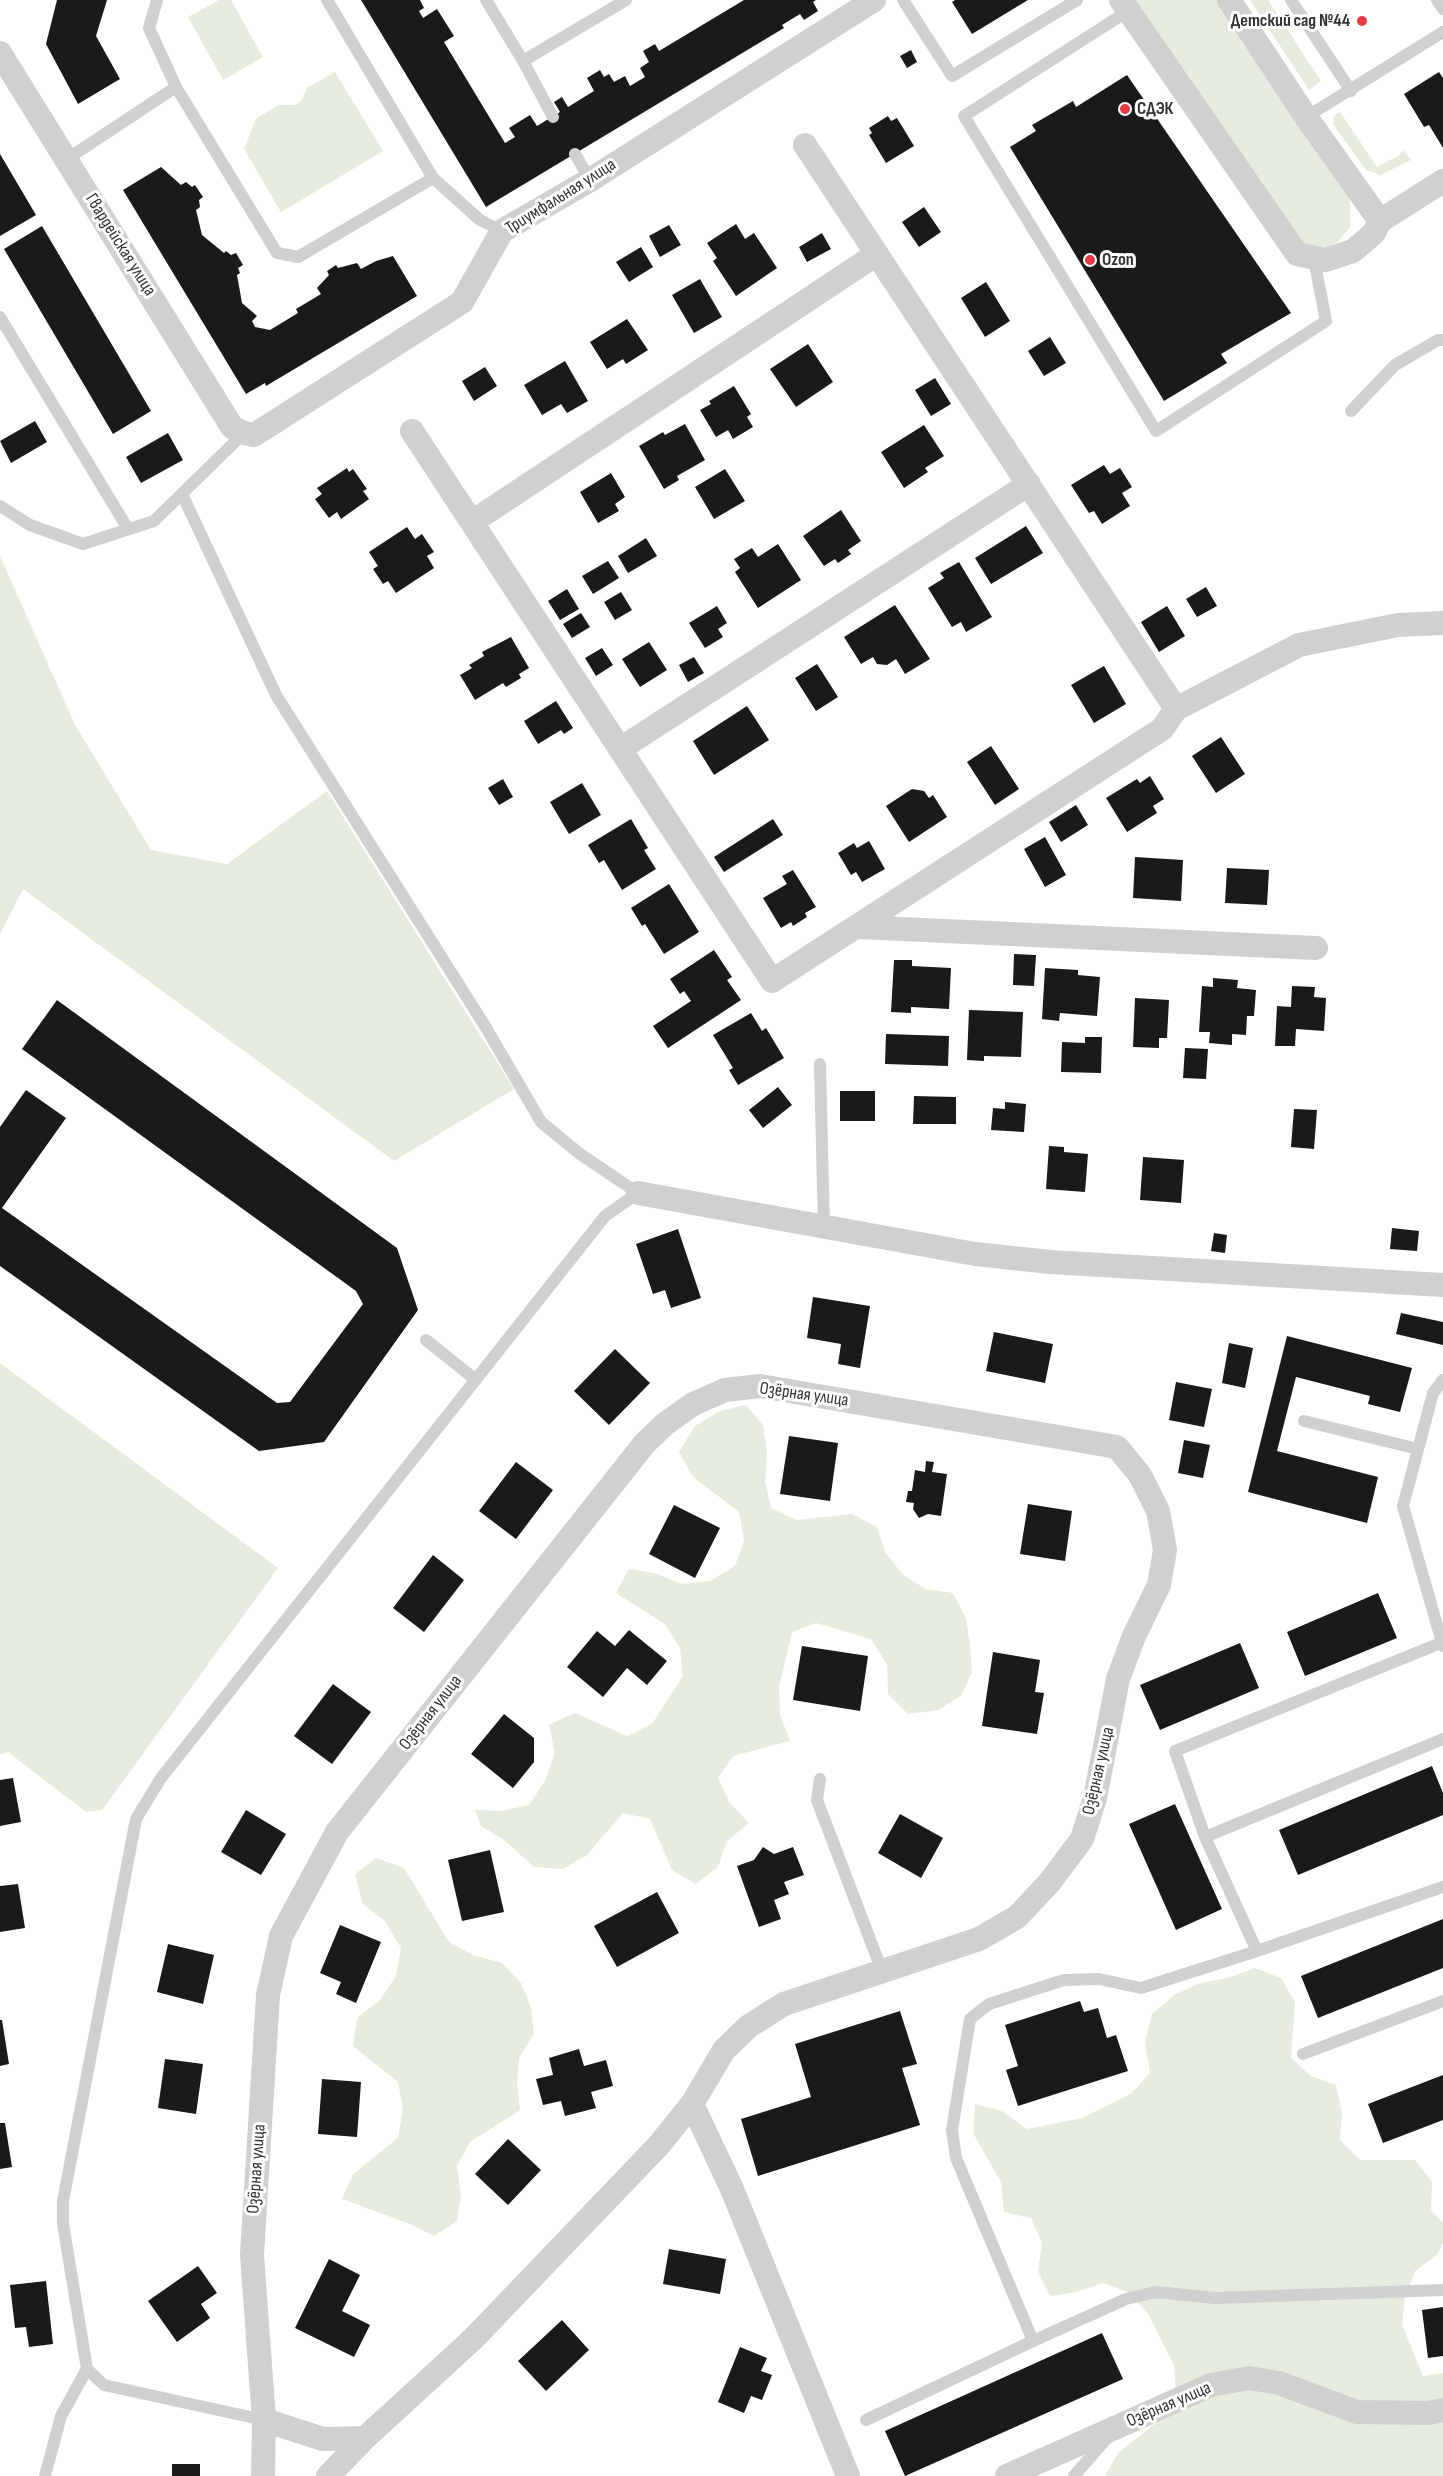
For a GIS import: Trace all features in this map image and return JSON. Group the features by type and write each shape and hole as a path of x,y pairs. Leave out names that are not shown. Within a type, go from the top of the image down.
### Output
{"street":[{"name":"Триумфальная улица","path":"244,434 254,435 462,302 502,231 590,180 874,0"},
{"path":"1229,0 1306,117 1380,221"},
{"path":"1125,5 1297,254 1325,260 1353,251 1374,233 1380,221 1443,181"},
{"name":"Гвардейская улица","path":"0,52 232,428 244,434"},
{"path":"805,145 1176,709"},
{"path":"472,522 877,254"},
{"path":"412,431 772,981 1162,729 1176,709 1299,645 1398,625 1443,623"},
{"path":"620,749 1029,484"},
{"path":"858,927 1316,948"},
{"path":"638,1193 975,1254 1050,1262 1443,1285"},
{"name":"Озёрная улица","path":"263,2476 264,2420 252,2255 268,1995 282,1936 337,1832 645,1443 665,1424 693,1404 725,1390 760,1386 1117,1446 1140,1475 1158,1511 1165,1551 1159,1585 1134,1636 1118,1679 1095,1798 1082,1839 1049,1883 1017,1917 979,1939 784,2004 749,2026 724,2050 692,2104 651,2154 473,2339 365,2438 328,2476"},
{"path":"692,2104 732,2189 848,2476"},
{"name":"Озёрная улица","path":"1007,2476 1211,2385 1249,2378 1279,2383 1357,2412 1429,2413 1443,2410"},
{"path":"264,2420 323,2439 365,2438"}],"lane":[{"path":"157,0 149,28 176,87 278,253 298,257 433,178"},
{"path":"327,0 433,178 480,220 502,231"},
{"path":"486,0 553,117"},
{"path":"523,61 626,0"},
{"path":"903,0 952,76 1077,0"},
{"path":"1291,0 1351,91"},
{"path":"1437,0 1443,9"},
{"path":"1125,5 964,116 1156,431 1326,321 1314,259"},
{"path":"1306,117 1443,32"},
{"path":"67,159 176,87"},
{"path":"575,153 590,180"},
{"path":"0,317 128,529"},
{"path":"1351,411 1395,365 1437,340 1443,340"},
{"path":"0,506 30,525 83,544 154,521 244,434"},
{"path":"182,494 276,694 480,1016 541,1122 580,1154 638,1193 605,1216 160,1778 136,1819 63,2201 63,2224 87,2369 104,2385 264,2420"},
{"path":"820,1064 824,1226"},
{"path":"426,1340 476,1380"},
{"path":"1257,1951 1205,1837 1175,1750 1443,1643 1403,1506 1433,1393 1443,1380"},
{"path":"1304,1421 1419,1449"},
{"path":"1205,1837 1443,1739"},
{"path":"820,1779 817,1800 882,1971"},
{"path":"1034,2341 956,2158 952,2130 970,2019 989,2004 1064,1980 1099,1979 1141,1988 1443,1887"},
{"path":"1303,2054 1443,2001"},
{"path":"866,2420 1126,2299 1156,2292 1215,2298 1443,2290"},
{"path":"45,2476 61,2416 87,2369"},
{"path":"1074,2476 1115,2428"}],"shaded area":[{"path":"219,0 231,0 263,57 223,80 188,17"},
{"path":"1135,0 1218,0 1350,198 1350,227 1338,242 1324,248 1305,244 1291,230"},
{"path":"1250,0 1268,0 1321,81 1309,90"},
{"path":"335,72 383,151 281,212 244,149 256,119 279,105 295,105 301,101 307,88"},
{"path":"1340,112 1377,167 1398,156 1403,150 1411,160 1381,175 1366,170 1333,124 1334,116"},
{"path":"0,556 75,725 151,850 227,864 327,791 514,1089 394,1161 23,889 0,934"},
{"path":"0,1363 278,1568 102,1810 86,1812 8,1752 0,1755"},
{"path":"746,1405 763,1425 767,1453 765,1481 771,1508 797,1520 852,1514 877,1527 885,1552 903,1575 926,1589 953,1593 966,1619 970,1645 972,1672 961,1696 938,1710 908,1714 888,1694 887,1664 871,1639 816,1623 792,1632 779,1687 780,1715 790,1741 733,1756 718,1778 729,1802 749,1823 727,1841 718,1867 696,1884 672,1870 650,1819 623,1813 587,1855 563,1869 534,1867 503,1839 481,1826 475,1810 502,1811 529,1805 545,1781 555,1753 549,1725 575,1713 627,1736 652,1724 683,1676 680,1648 665,1624 616,1593 629,1569 655,1573 681,1584 710,1581 735,1566 744,1541 739,1512 693,1477 679,1452 695,1426 720,1411"},
{"path":"376,1858 404,1868 449,1942 473,1955 502,1963 521,1983 531,2007 534,2034 519,2058 517,2083 520,2110 470,2142 457,2166 461,2194 457,2221 434,2236 410,2224 342,2199 353,2174 398,2138 403,2109 398,2082 353,2046 357,2018 380,2000 396,1976 401,1948 385,1921 363,1904 355,1874"},
{"path":"1255,1968 1281,1978 1295,2002 1291,2058 1311,2076 1336,2085 1342,2113 1340,2140 1360,2160 1415,2160 1432,2182 1431,2210 1443,2223 1443,2243 1437,2255 1415,2271 1405,2298 1402,2325 1423,2376 1443,2373 1443,2476 1105,2476 1118,2453 1162,2418 1176,2394 1174,2365 1148,2314 1130,2293 1104,2283 1076,2292 1050,2296 1038,2271 1042,2243 1031,2218 1004,2212 1001,2182 973,2133 975,2104 1002,2111 1027,2129 1082,2118 1131,2094 1150,2073 1145,2043 1152,2014 1174,1995 1200,1983 1228,1978"}],"building":[{"path":"57,0 107,0 96,36 120,79 78,104 46,44"},
{"path":"361,0 420,0 424,8 419,11 423,18 437,9 454,36 444,42 505,143 515,137 509,128 530,115 537,126 560,112 554,102 562,97 568,107 594,91 587,78 600,70 604,77 609,74 614,82 625,76 630,86 645,77 640,68 649,62 643,51 655,44 659,51 744,0 816,0 813,2 818,11 804,20 800,14 782,25 784,28 486,207"},
{"path":"955,0 1028,0 972,34 952,2"},
{"path":"911,50 917,62 907,68 900,56"},
{"path":"1439,72 1443,78 1443,148 1429,125 1424,127 1404,94"},
{"path":"1127,75 1291,313 1221,354 1227,363 1164,401 1010,147 1036,131 1032,125 1073,101 1076,107"},
{"path":"888,116 891,121 897,118 914,146 886,163 869,135 872,133 869,128"},
{"path":"0,154 36,215 0,236"},
{"path":"161,167 181,185 186,182 192,187 195,185 203,197 199,200 200,207 196,210 202,235 224,253 226,251 231,255 236,253 243,265 238,268 240,273 237,275 242,303 257,316 252,321 255,327 270,330 298,313 296,309 321,294 317,288 329,275 327,271 336,265 338,268 357,263 361,269 393,256 417,296 266,386 265,383 246,394 123,190"},
{"path":"924,207 941,232 919,247 902,222"},
{"path":"736,224 745,239 754,233 777,268 736,296 713,261 717,258 707,243"},
{"path":"669,225 681,245 660,257 649,236"},
{"path":"42,226 151,411 113,434 4,249"},
{"path":"822,233 831,249 807,262 799,247"},
{"path":"641,247 653,267 629,282 616,262"},
{"path":"700,279 722,317 694,333 672,295"},
{"path":"986,282 1010,321 985,337 961,298"},
{"path":"627,319 648,350 626,364 623,359 607,369 590,342"},
{"path":"1050,337 1066,363 1044,376 1028,351"},
{"path":"808,344 833,382 796,407 770,369"},
{"path":"565,361 588,401 567,413 561,404 542,415 524,385"},
{"path":"485,367 497,386 474,401 462,381"},
{"path":"935,378 951,404 931,416 915,390"},
{"path":"734,386 751,414 747,417 753,427 733,439 728,430 716,437 700,410 711,404 709,401"},
{"path":"35,421 47,442 11,463 0,441"},
{"path":"685,424 705,460 677,476 679,480 664,489 639,446 663,432 665,435"},
{"path":"924,425 944,456 925,468 928,472 904,488 881,452"},
{"path":"168,433 183,460 141,483 126,457"},
{"path":"1104,465 1110,474 1120,468 1132,487 1122,493 1130,506 1102,524 1094,511 1089,513 1071,485"},
{"path":"347,468 349,472 353,469 367,489 363,491 369,499 341,519 337,512 329,518 315,499 322,494 317,488"},
{"path":"725,469 745,501 714,519 695,487"},
{"path":"611,473 625,497 615,504 619,511 598,523 580,492"},
{"path":"841,510 861,541 848,550 851,554 838,563 835,559 824,566 803,536"},
{"path":"1026,526 1043,553 991,584 975,558"},
{"path":"407,527 415,539 422,534 434,552 427,556 434,568 396,593 388,581 383,584 373,569 378,566 369,552"},
{"path":"646,538 657,556 628,573 618,556"},
{"path":"778,544 801,580 758,608 735,572 740,568 734,559 752,548 758,557"},
{"path":"608,561 619,578 593,594 582,576"},
{"path":"959,562 992,617 966,632 961,622 952,627 928,588 944,578 940,573"},
{"path":"1206,587 1217,606 1197,617 1186,599"},
{"path":"567,589 579,609 560,620 548,601"},
{"path":"621,592 632,610 615,620 604,602"},
{"path":"895,605 930,659 905,674 896,659 887,665 877,664 873,657 861,664 844,637"},
{"path":"717,606 727,623 718,629 723,637 705,648 689,623"},
{"path":"1167,606 1185,636 1159,652 1141,622"},
{"path":"581,613 590,627 572,638 563,624"},
{"path":"511,637 529,668 519,674 521,678 506,687 503,683 475,700 460,675 472,668 469,665 484,656 482,652"},
{"path":"649,642 667,670 640,687 622,659"},
{"path":"602,648 613,665 596,676 585,658"},
{"path":"694,657 704,673 688,682 679,665"},
{"path":"817,664 838,697 816,711 795,678"},
{"path":"1104,666 1126,704 1094,723 1071,685"},
{"path":"556,701 573,728 564,734 561,730 538,744 524,721"},
{"path":"747,706 769,740 714,775 693,741"},
{"path":"1221,737 1245,774 1216,793 1192,756"},
{"path":"991,746 1019,789 995,805 967,762"},
{"path":"1150,776 1164,799 1153,806 1157,813 1127,832 1106,798 1137,779 1140,783"},
{"path":"503,779 513,797 499,805 488,788"},
{"path":"582,783 601,815 569,834 550,802"},
{"path":"912,789 924,791 929,798 933,795 947,817 909,842 886,806"},
{"path":"1076,805 1088,825 1061,842 1049,822"},
{"path":"631,819 648,848 644,850 656,869 622,890 604,860 599,863 588,845"},
{"path":"773,819 783,835 724,872 714,857"},
{"path":"1045,837 1066,875 1045,887 1024,849"},
{"path":"869,841 885,869 862,882 856,872 851,875 838,853 854,843 857,848"},
{"path":"1135,857 1183,860 1181,901 1133,898"},
{"path":"1227,868 1269,870 1267,905 1225,903"},
{"path":"793,870 816,907 805,913 807,917 793,926 791,922 781,928 763,898 787,884 782,876"},
{"path":"669,884 699,932 664,954 645,924 642,926 631,908"},
{"path":"714,950 732,977 727,980 741,1000 668,1048 653,1026 691,1001 684,991 680,994 670,979"},
{"path":"1014,954 1036,955 1034,986 1013,985"},
{"path":"894,960 912,960 912,966 951,968 949,1009 911,1007 911,1013 891,1012"},
{"path":"1045,968 1078,970 1078,975 1100,977 1097,1016 1060,1013 1059,1021 1042,1019"},
{"path":"1213,978 1238,980 1237,988 1256,990 1254,1016 1247,1016 1246,1035 1232,1034 1232,1045 1209,1043 1210,1032 1199,1032 1202,986 1213,987"},
{"path":"1292,986 1315,987 1314,997 1326,998 1324,1031 1296,1029 1295,1046 1275,1046 1277,1006 1291,1007"},
{"path":"1135,998 1169,1000 1167,1038 1159,1038 1159,1048 1133,1047"},
{"path":"57,1000 397,1248 418,1310 324,1442 259,1451 0,1266 0,1127 26,1090 66,1118 2,1208 277,1403 290,1402 363,1304 356,1291 22,1049"},
{"path":"969,1010 1023,1012 1021,1057 984,1056 984,1061 967,1060"},
{"path":"751,1013 762,1031 766,1028 784,1058 738,1085 729,1070 733,1068 713,1035"},
{"path":"886,1034 949,1036 948,1066 885,1064"},
{"path":"1085,1037 1102,1037 1101,1073 1061,1072 1062,1042 1085,1043"},
{"path":"1185,1048 1208,1049 1206,1079 1183,1078"},
{"path":"778,1087 792,1105 763,1128 749,1110"},
{"path":"840,1091 875,1091 875,1121 840,1121"},
{"path":"914,1096 956,1097 956,1124 913,1124"},
{"path":"1005,1102 1026,1104 1024,1132 991,1130 993,1108 1005,1109"},
{"path":"1294,1109 1317,1110 1314,1149 1291,1147"},
{"path":"1049,1146 1064,1147 1064,1152 1088,1154 1085,1192 1046,1189"},
{"path":"1143,1157 1184,1160 1181,1203 1140,1200"},
{"path":"1392,1228 1419,1231 1417,1251 1390,1249"},
{"path":"678,1229 701,1298 671,1308 665,1290 653,1294 636,1244"},
{"path":"1214,1233 1227,1235 1225,1253 1211,1251"},
{"path":"813,1297 870,1306 860,1368 838,1364 841,1344 807,1338"},
{"path":"1401,1313 1443,1322 1443,1345 1396,1334"},
{"path":"994,1332 1053,1344 1045,1383 986,1371"},
{"path":"1287,1336 1412,1368 1400,1412 1368,1404 1370,1396 1296,1377 1277,1451 1378,1477 1367,1523 1248,1492"},
{"path":"1229,1343 1253,1348 1245,1388 1222,1383"},
{"path":"615,1349 650,1383 609,1425 574,1391"},
{"path":"1176,1382 1212,1389 1204,1427 1169,1420"},
{"path":"789,1436 838,1443 830,1501 780,1494"},
{"path":"1184,1440 1210,1445 1203,1478 1178,1473"},
{"path":"926,1461 934,1462 932,1472 947,1474 941,1516 928,1514 919,1518 913,1509 914,1503 906,1502 908,1491 912,1491 915,1470 925,1472"},
{"path":"516,1462 553,1490 516,1539 479,1511"},
{"path":"1028,1504 1072,1511 1065,1561 1020,1554"},
{"path":"674,1505 720,1528 695,1578 649,1554"},
{"path":"433,1555 464,1580 424,1632 393,1608"},
{"path":"1378,1593 1397,1638 1305,1676 1287,1632"},
{"path":"629,1630 667,1661 647,1685 627,1668 603,1697 567,1667 597,1631 615,1646"},
{"path":"1240,1643 1259,1688 1160,1730 1140,1685"},
{"path":"802,1646 868,1656 860,1711 793,1700"},
{"path":"993,1652 1040,1660 1035,1692 1044,1693 1037,1734 982,1726"},
{"path":"333,1684 371,1712 332,1764 294,1736"},
{"path":"504,1714 534,1738 534,1762 513,1788 471,1754"},
{"path":"1432,1766 1443,1793 1443,1815 1298,1875 1279,1830"},
{"path":"13,1778 21,1822 0,1826 0,1780"},
{"path":"1175,1804 1222,1909 1176,1930 1129,1824"},
{"path":"246,1810 286,1834 261,1875 221,1852"},
{"path":"900,1814 943,1838 921,1878 878,1853"},
{"path":"763,1847 774,1854 793,1847 804,1875 784,1882 789,1894 774,1900 781,1919 759,1927 737,1866 754,1860"},
{"path":"490,1850 504,1912 462,1921 448,1860"},
{"path":"18,1884 25,1928 0,1932 0,1886"},
{"path":"657,1892 679,1933 617,1967 594,1926"},
{"path":"1443,1919 1443,1968 1318,2018 1301,1976"},
{"path":"340,1925 381,1942 356,2003 336,1994 341,1982 320,1973"},
{"path":"168,1944 214,1955 203,2004 157,1992"},
{"path":"1080,2001 1084,2012 1098,2008 1107,2038 1116,2035 1128,2071 1018,2106 1006,2070 1018,2066 1005,2025"},
{"path":"900,2011 917,2064 902,2068 920,2125 758,2176 741,2119 811,2097 795,2044"},
{"path":"0,2020 2,2020 9,2064 0,2066"},
{"path":"579,2049 584,2066 606,2060 613,2086 591,2092 596,2108 565,2116 561,2101 543,2105 536,2079 553,2075 549,2058"},
{"path":"165,2059 203,2064 196,2114 158,2108"},
{"path":"1443,2075 1443,2120 1383,2143 1368,2104"},
{"path":"322,2079 361,2082 357,2137 318,2134"},
{"path":"0,2123 5,2123 12,2167 0,2169"},
{"path":"508,2139 541,2170 508,2205 475,2174"},
{"path":"669,2249 726,2259 720,2294 663,2284"},
{"path":"329,2259 360,2275 342,2311 370,2325 354,2357 295,2328"},
{"path":"198,2266 217,2293 201,2304 210,2318 177,2342 148,2301"},
{"path":"46,2281 53,2344 29,2347 26,2327 15,2328 10,2285"},
{"path":"1443,2307 1443,2356 1428,2358 1422,2310"},
{"path":"562,2320 589,2350 546,2391 518,2361"},
{"path":"1102,2333 1123,2379 905,2476 885,2431"},
{"path":"740,2347 767,2358 761,2371 772,2375 762,2400 751,2396 744,2413 718,2402"},
{"path":"172,2464 200,2464 200,2476 172,2476"}],"place":[{"name":"Детский сад №44","path":"1362,21"},
{"name":"СДЭК","path":"1125,109"},
{"name":"Ozon","path":"1090,260"}]}
